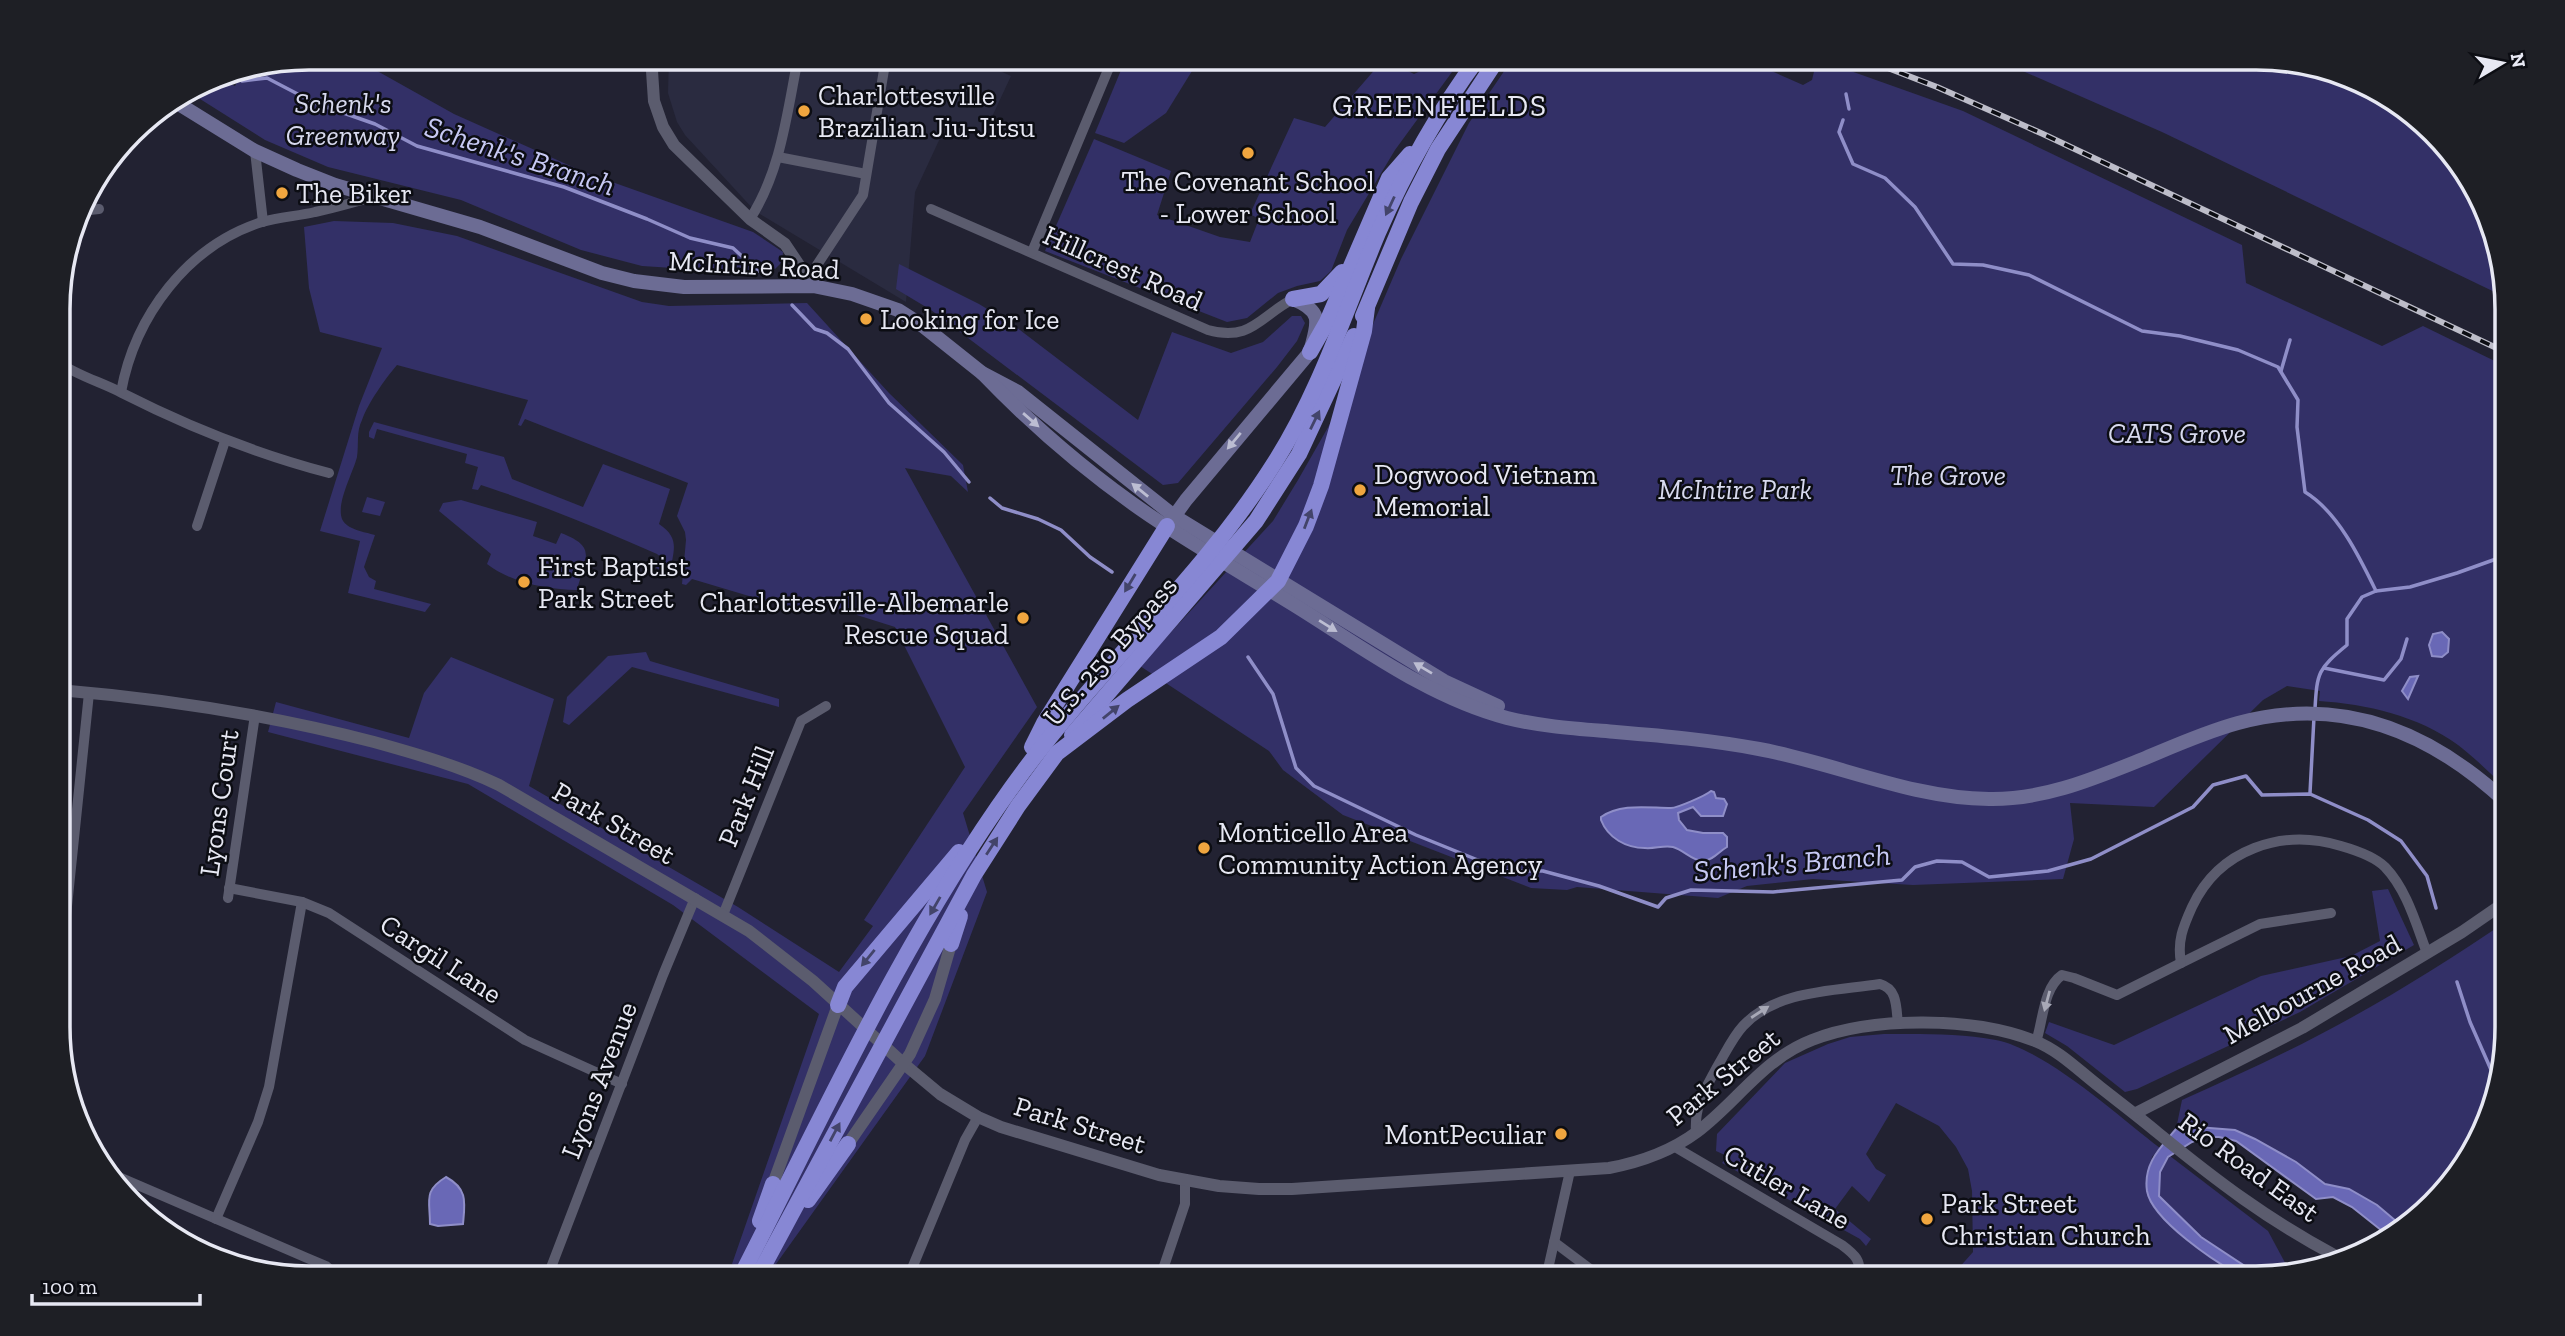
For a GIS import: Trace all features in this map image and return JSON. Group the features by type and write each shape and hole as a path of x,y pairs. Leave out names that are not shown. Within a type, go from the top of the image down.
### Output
{"highway":[{"path":"1197,579 1278,458 1311,396 1380,230 1426,137 1470,70"},
{"path":"746,1266 898,969 993,813 1077,703 1256,521 1299,454 1367,307 1411,202 1438,149 1490,70"},
{"path":"1310,352 1327,322 1389,178 1426,137"},
{"path":"1293,299 1321,293 1329,287 1341,274 1360,243"},
{"path":"763,1266 974,875 1018,806 1057,753 1127,700 1221,637 1274,586 1306,526 1321,486 1364,331 1367,307"},
{"path":"1012,787 1044,723 1171,521"},
{"name":"U.S. 250 Bypass","path":"1057,753 1197,579"},
{"path":"838,1005 845,987 870,956 993,813"},
{"path":"951,944 974,875"},
{"path":"768,1256 848,1144"},
{"path":"744,1266 773,1184"}],"main road":[{"name":"McIntire Road","path":"182,107 256,151 310,175 374,197 480,227 602,273 634,282 696,288 813,286 852,294 898,310 923,326 982,373 1007,399 1090,471 1274,586 1428,687 1503,717 1552,726 1679,737 1762,749 1938,794 1988,799 2029,796 2063,789 2214,730 2263,717 2295,713 2328,714 2373,721 2418,739 2448,756 2495,793"},
{"path":"1171,521 1310,352 1317,323 1316,315 1309,305 1293,299"}],"street":[{"path":"652,70 654,101 667,136 694,167 750,219 790,249 813,286"},
{"path":"750,219 768,188 778,157 796,70"},
{"path":"813,286 817,265 863,195 884,70"},
{"path":"1032,252 1108,70"},
{"path":"256,151 263,222"},
{"path":"778,157 866,174"},
{"path":"121,392 141,331 166,289 182,271 212,247 263,222 374,197"},
{"path":"92,210 99,209"},
{"name":"Hillcrest Road","path":"931,209 1208,330 1223,334 1251,329 1293,299"},
{"path":"71,369 166,416 225,441 329,473"},
{"path":"197,527 225,441"},
{"name":"Park Street","path":"70,691 175,702 255,715 340,733 468,770 499,785 695,898 782,955 940,1094 978,1117 1027,1136 1185,1181 1259,1189 1292,1189 1570,1171 1631,1164 1675,1147 1696,1133 1750,1082 1785,1054 1809,1041 1856,1027 1898,1024 1994,1028 2036,1042 2060,1055 2136,1113"},
{"path":"70,875 89,693"},
{"name":"Park Hill","path":"723,915 801,721 826,706"},
{"name":"Lyons Court","path":"228,893 255,715"},
{"path":"2181,964 2178,947 2181,932 2201,889 2212,876 2234,859 2260,846 2285,839 2318,839 2357,850 2384,865 2406,897 2427,953"},
{"name":"Cargil Lane","path":"228,893 302,902 329,913 525,1040 622,1084"},
{"name":"Lyons Avenue","path":"552,1266 695,898"},
{"path":"216,1219 258,1122 270,1087 302,902"},
{"name":"Melbourne Road","path":"2136,1113 2302,1028 2495,909"},
{"path":"2036,1042 2049,991 2056,979 2062,975 2117,995 2260,924 2331,913"},
{"path":"848,1144 904,1064 925,1025 951,944"},
{"path":"1696,1133 1697,1107 1701,1096 1735,1036 1761,1011 1786,1000 1880,984 1894,994 1898,1024"},
{"path":"773,1184 838,1005"},
{"name":"Rio Road East","path":"2136,1113 2206,1172 2270,1219 2331,1253"},
{"path":"913,1266 965,1140 978,1117"},
{"name":"Cutler Lane","path":"1675,1147 1842,1245 1859,1262 1859,1265"},
{"path":"1549,1265 1570,1171"},
{"path":"125,1180 326,1266"},
{"path":"1164,1266 1185,1204 1185,1181"},
{"path":"1554,1242 1585,1265"}],"shaded area":[{"path":"669,70 998,70 1011,76 983,136 948,121 915,192 906,302 755,211 685,135 677,122 668,93"},
{"path":"2442,632 2449,639 2448,652 2442,657 2432,656 2429,645 2433,634"},
{"path":"2418,676 2408,699 2402,691 2410,677"},
{"path":"1711,791 1716,798 1724,799 1727,804 1723,816 1701,816 1693,807 1678,813 1679,820 1687,830 1723,833 1727,837 1727,847 1707,860 1695,859 1673,847 1645,848 1625,844 1608,832 1601,820 1601,817 1609,813 1626,808 1671,808"},
{"path":"2197,1127 2235,1130 2296,1162 2325,1184 2349,1189 2377,1205 2396,1221 2381,1230 2352,1207 2333,1197 2316,1199 2236,1141 2204,1137 2168,1157 2160,1172 2159,1196 2201,1237 2243,1265 2224,1265 2172,1227 2160,1215 2147,1191 2146,1181 2150,1165 2176,1129"},
{"path":"446,1177 462,1191 463,1224 430,1224 429,1197 434,1187"}],"green space":[{"name":"Schenk's Greenway","path":"375,70 454,114 584,172 753,232 783,252 782,262 775,269 720,271 642,266 581,250 461,200 328,167 265,140 198,98 230,84 235,86 238,81 247,78 278,72"},
{"path":"1121,70 1193,70 1166,113 1124,143 1095,133"},
{"path":"1374,70 1406,70 1414,74 1423,70 1452,72 1395,150 1347,230 1331,271 1320,281 1278,293 1247,318 1227,322 1045,251 1094,139 1171,171 1157,215 1220,237 1250,242 1259,219 1250,214 1294,118 1325,127"},
{"name":"McIntire Park","path":"1505,70 1769,70 1803,85 1812,80 1814,70 1848,70 1963,111 2242,245 2246,283 2382,346 2423,326 2495,361 2495,778 2458,745 2426,726 2392,713 2319,701 2320,691 2287,686 2263,700 2154,807 2070,803 2074,839 2063,879 1913,885 1813,879 1747,886 1718,898 1577,887 1567,890 1531,888 1343,815 1283,770 1269,751 1140,666 1273,521 1298,480 1331,422 1401,259 1469,123"},
{"path":"2020,70 2287,72 2318,78 2362,95 2389,110 2414,129 2436,151 2455,176 2482,232 2494,292 2162,132"},
{"path":"334,221 393,223 457,236 642,302 669,306 807,303 889,393 963,465 968,492 951,476 905,468 1037,707 963,813 987,892 925,1056 775,1266 732,1264 819,1014 673,905 468,784 268,732 276,702 409,738 424,693 451,657 554,699 529,786 738,907 839,972 873,926 864,920 965,767 895,627 803,598 803,612 692,579 686,585 682,584 686,540 677,516 688,483 525,419 521,426 518,425 528,400 397,365 382,384 360,425 357,457 343,497 341,512 344,523 348,526 375,535 364,567 369,577 376,581 374,589 431,604 425,612 348,593 360,541 320,531 359,406 382,348 320,332 309,288 304,227"},
{"path":"899,264 979,304 1012,324 1138,420 1172,332 1231,353 1263,342 1292,316 1301,316 1305,323 1297,341 1277,367 1178,483 1163,485 931,310 896,289"},
{"path":"374,422 504,457 512,479 583,507 603,464 670,489 659,524 673,540 670,574 656,568 661,557 657,554 490,488 481,485 478,490 472,489 478,467 465,463 467,454 377,429 374,439 369,437"},
{"path":"367,497 385,502 380,516 362,512"},
{"path":"461,500 537,522 533,536 556,544 561,533 580,543 586,555 577,590 529,584 507,576 487,564 491,554 439,511 443,503"},
{"path":"646,652 650,661 779,699 779,707 632,667 569,725 563,722 567,697 608,656"},
{"path":"2388,889 2414,945 2300,1012 2137,1089 2125,1092 2067,1046 2045,1033 2049,1022 2114,1045 2261,976 2351,956 2380,941 2372,891"},
{"path":"2495,929 2493,1058 2482,1104 2455,1160 2436,1185 2396,1221 2377,1205 2349,1189 2325,1184 2296,1162 2235,1130 2197,1127 2176,1129 2182,1100 2286,1052 2388,997"},
{"path":"1926,1034 1996,1040 2016,1046 2059,1070 2160,1148 2152,1157 2147,1190 2230,1265 1961,1265 1973,1252 1972,1191 1968,1169 1956,1147 1939,1126 1896,1103 1866,1154 1876,1169 1886,1175 1869,1202 1852,1186 1835,1209 1871,1239 1866,1246 1860,1239 1722,1163 1727,1156 1716,1151 1717,1134 1785,1063 1850,1037"},
{"path":"2170,1156 2268,1231 2285,1263 2243,1265 2201,1237 2159,1196 2160,1172"}],"waterway":[{"name":"Schenk's Branch","path":"240,80 267,78 315,103 375,124 417,146 564,187 690,238 733,248 758,271"},
{"path":"1846,94 1849,109"},
{"path":"1843,120 1839,132 1853,164 1885,178 1915,207 1953,264 1983,265 2029,275 2142,331 2180,336 2238,350 2278,367 2298,400 2297,427 2305,492 2338,523 2376,591"},
{"name":"Schenk's Branch","path":"792,305 815,329 827,333 848,349 889,403 944,452 969,482"},
{"path":"2281,371 2290,340"},
{"name":"Schenk's Branch","path":"990,498 1002,508 1038,519 1061,530 1090,557 1112,572"},
{"path":"2315,709 2318,679 2330,660 2347,645 2347,619 2362,597 2376,591 2410,587 2495,559"},
{"path":"2324,668 2384,680 2401,659 2407,639"},
{"name":"Schenk's Branch","path":"1248,657 1273,694 1296,768 1314,786 1416,835 1505,871 1543,871 1599,886 1658,907 1666,898 1691,890 1773,892 1902,880 1915,867 1937,861 1962,862 1989,877 2048,871 2091,859 2193,807 2213,785 2246,776 2262,795 2310,794 2368,820 2401,841 2427,876 2436,908"},
{"path":"2310,793 2314,717"},
{"name":"Schenk's Branch","path":"2457,982 2470,1022 2491,1069"}],"railway":[{"path":"1893,70 2043,134 2495,347"}],"place":[{"name":"Charlottesville Brazilian Jiu-Jitsu","path":"804,111"},
{"name":"The Covenant School - Lower School","path":"1248,153"},
{"name":"The Biker","path":"282,193"},
{"name":"Looking for Ice","path":"866,319"},
{"name":"Dogwood Vietnam Memorial","path":"1360,490"},
{"name":"First Baptist Park Street","path":"524,582"},
{"name":"Charlottesville-Albemarle Rescue Squad","path":"1023,618"},
{"name":"Monticello Area Community Action Agency","path":"1204,848"},
{"name":"MontPeculiar","path":"1561,1134"},
{"name":"Park Street Christian Church","path":"1927,1219"}],"district":[{"name":"GREENFIELDS","path":"1440,106"}],"park label":[{"name":"CATS Grove","path":"2177,433"},
{"name":"The Grove","path":"1948,475"}]}
